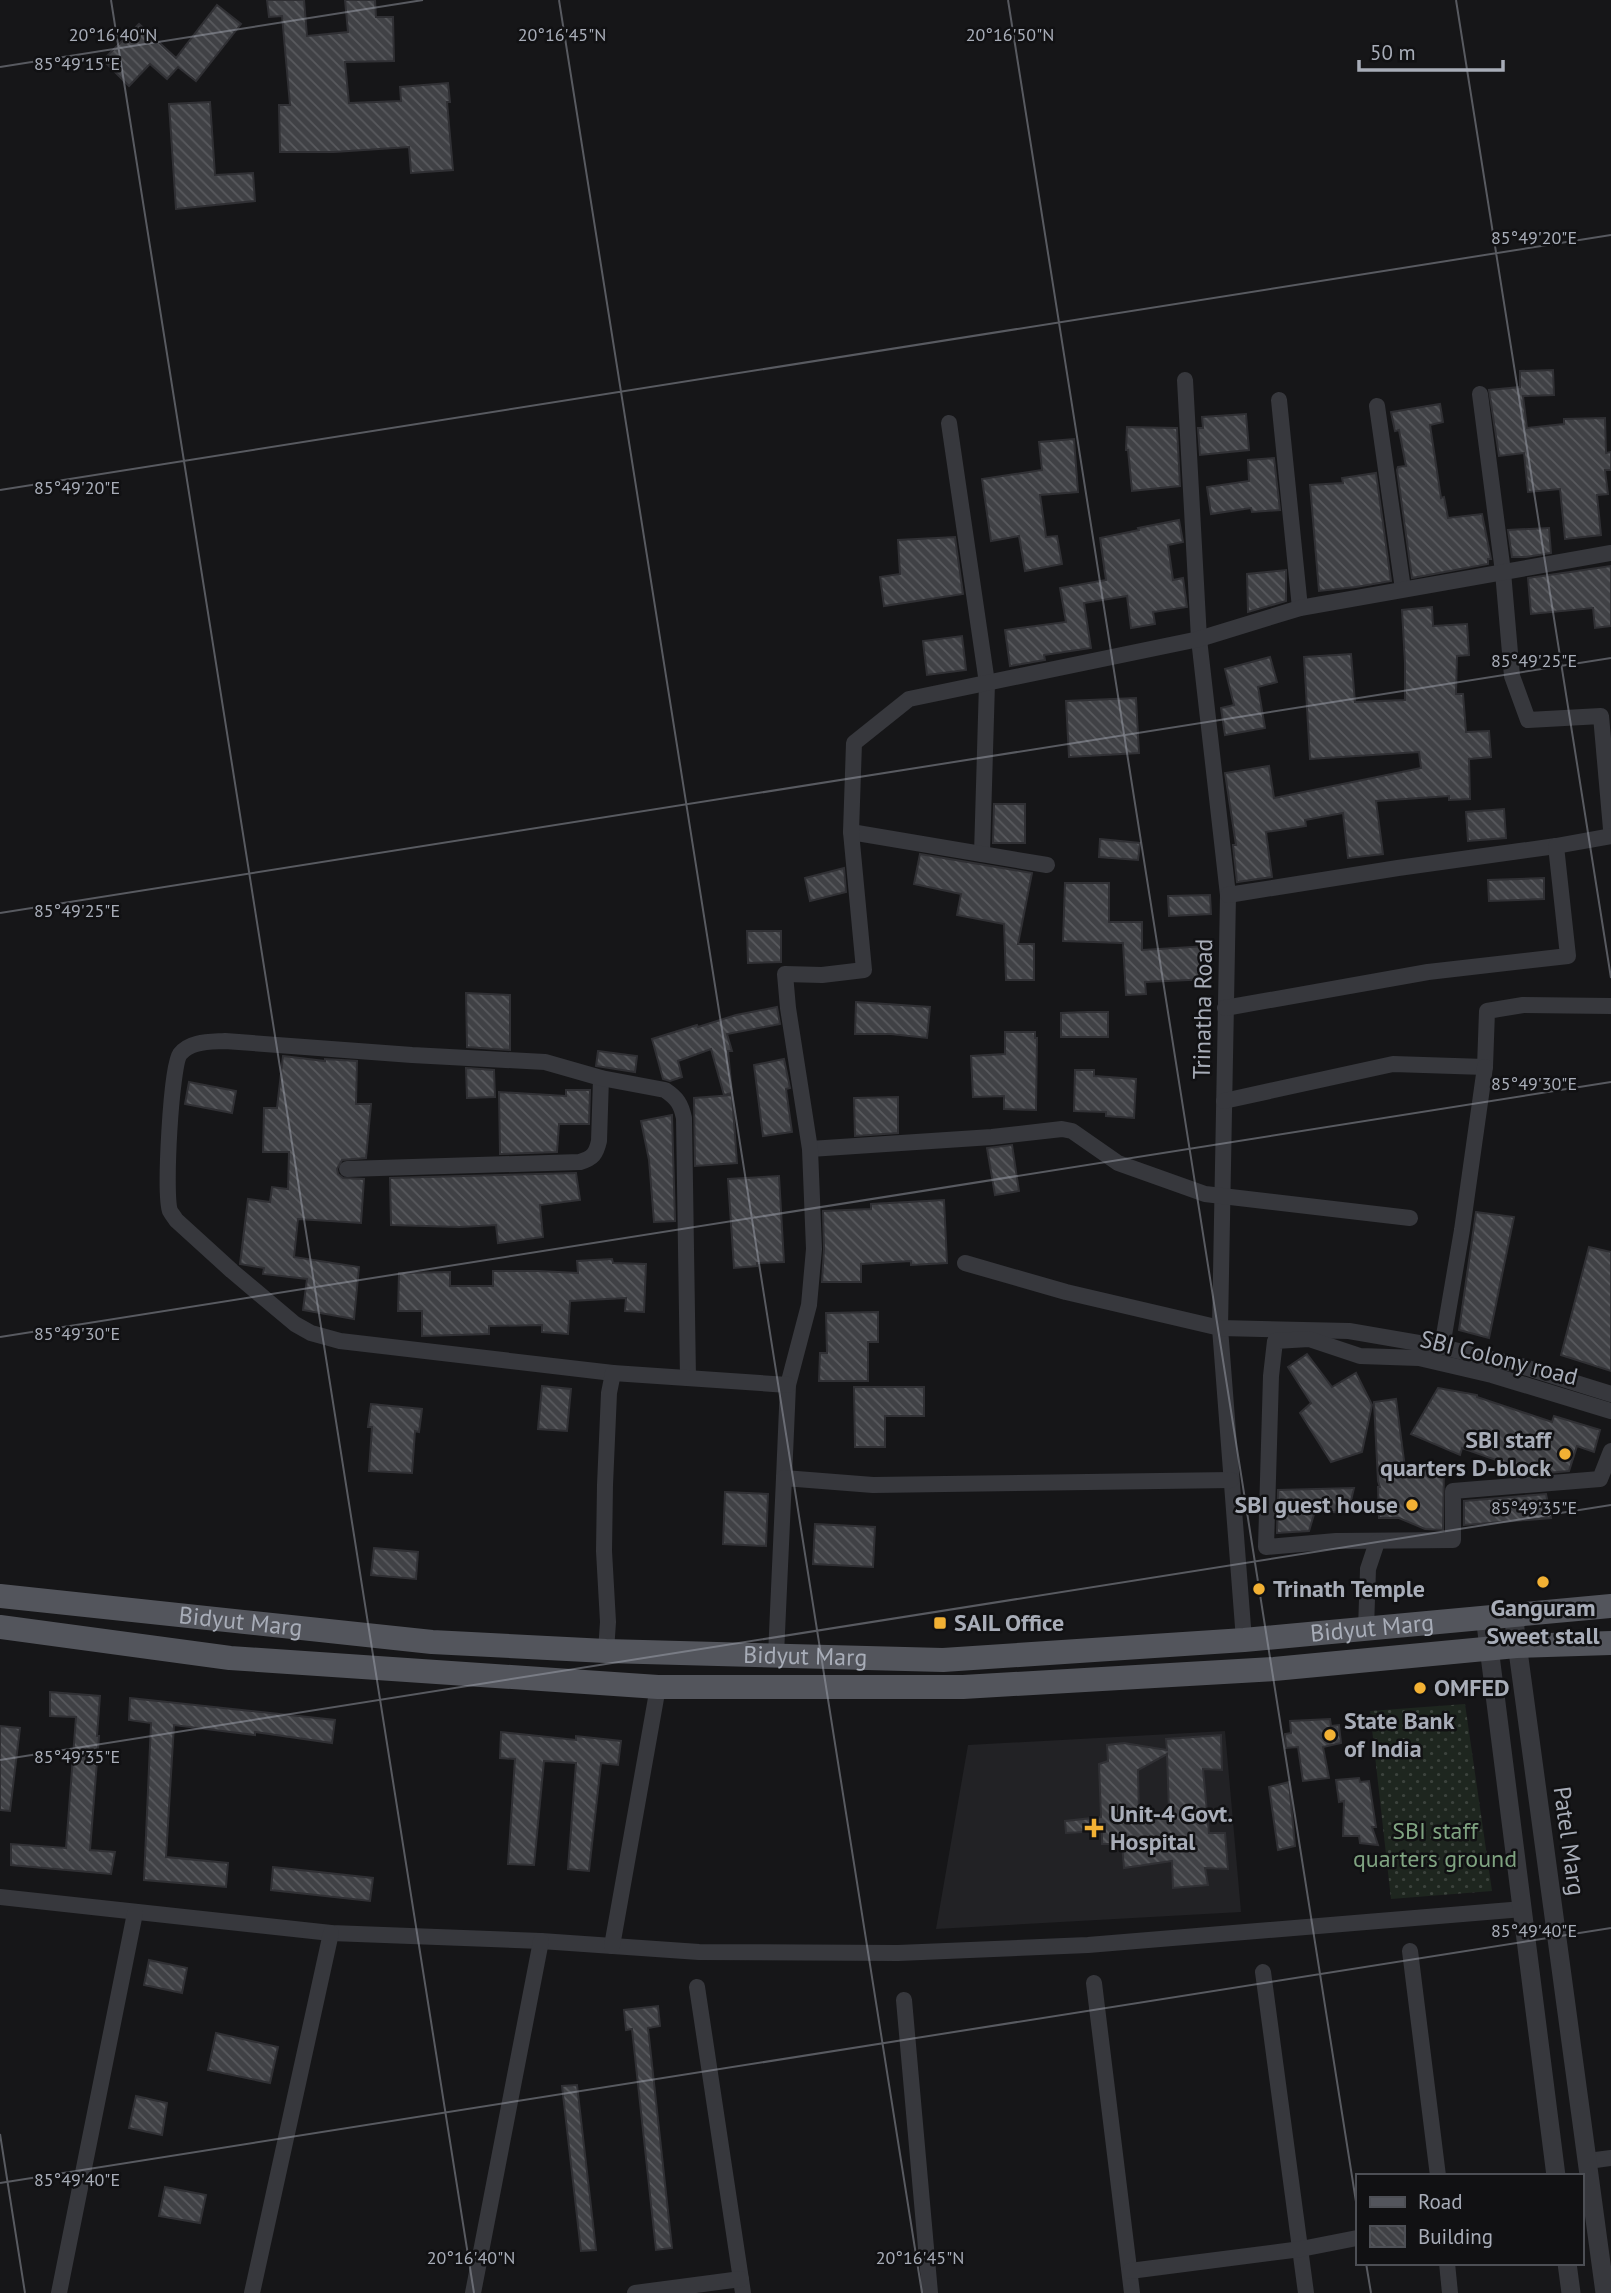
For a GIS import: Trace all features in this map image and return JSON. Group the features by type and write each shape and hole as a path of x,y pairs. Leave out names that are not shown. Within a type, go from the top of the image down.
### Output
{"main road":[{"name":"Bidyut Marg","path":"0,1596 432,1642 606,1651 943,1660 1244,1640 1611,1606"},
{"path":"230,1658 234,1622"},
{"name":"Bidyut Marg","path":"0,1626 230,1658 658,1687 963,1687 1274,1669 1516,1646 1611,1643"}],"street":[{"name":"Trinatha Road","path":"1185,380 1199,639 1228,895 1220,1328 1244,1640"},
{"path":"1480,394 1503,572 1512,676 1528,720 1606,715 1611,829"},
{"path":"1279,400 1300,608"},
{"path":"1377,405 1403,589"},
{"path":"949,423 987,683 982,854"},
{"path":"776,1655 788,1385 808,1305 814,1249 810,1149 785,974 822,975 864,970 851,832 853,743 909,699 1199,639 1300,608 1611,553"},
{"path":"851,832 1048,864"},
{"path":"1228,895 1611,836"},
{"path":"1225,1008 1429,972 1568,956 1556,846"},
{"path":"1442,1347 1485,1067 1487,1011 1523,1005 1611,1006"},
{"path":"688,1378 684,1118 681,1105 665,1090 601,1078 545,1062 225,1041 187,1046 177,1057 170,1131 170,1212 232,1271 296,1324 311,1333 340,1341 613,1373 788,1385"},
{"path":"1224,1101 1393,1064 1485,1067"},
{"path":"347,1169 580,1161 592,1158 597,1152 599,1141 601,1078"},
{"path":"810,1149 992,1137 1062,1129 1072,1131 1118,1164 1205,1194 1410,1218"},
{"path":"965,1263 1066,1292 1220,1328 1349,1331 1442,1347 1521,1366 1611,1394"},
{"name":"SBI Colony road","path":"1611,1411 1492,1375 1419,1358 1360,1356 1309,1339 1275,1341 1271,1376 1266,1547 1336,1541 1453,1540 1452,1492 1601,1479 1611,1451"},
{"path":"606,1651 608,1622 604,1551 605,1499 609,1393 613,1373"},
{"path":"784,1478 873,1485 1231,1480"},
{"path":"1366,1629 1368,1569 1377,1542"},
{"path":"1513,1614 1516,1646"},
{"path":"1485,1616 1556,2174"},
{"name":"Patel Marg","path":"1516,1646 1607,2291"},
{"path":"612,1946 658,1687"},
{"path":"0,1897 331,1933 541,1941 699,1952 898,1953 1088,1945 1523,1909"},
{"path":"59,2293 135,1913"},
{"path":"252,2293 331,1933"},
{"path":"472,2293 541,1941"},
{"path":"1410,1951 1438,2174"},
{"path":"1263,1972 1306,2293"},
{"path":"1094,1983 1132,2293"},
{"path":"635,2293 742,2286 696,1987"},
{"path":"904,2000 930,2293"},
{"path":"1588,2161 1611,2158"},
{"path":"1130,2270 1301,2249 1356,2238"},
{"path":"1447,2265 1450,2293"},
{"path":"1567,2265 1571,2293"}],"shaded area":[{"name":"Unit-4 Govt. Hospital","path":"1225,1731 1241,1912 936,1929 968,1745"}],"green space":[{"name":"SBI staff quarters ground","path":"1465,1704 1492,1891 1391,1899 1370,1711"}],"building":[{"path":"267,0 304,0 307,36 348,32 345,0 375,0 376,17 393,17 394,61 345,62 349,103 401,101 400,87 448,83 453,170 411,173 409,147 280,152 279,105 290,105 282,16 269,17"},
{"path":"217,5 241,24 196,81 178,67 167,79 150,64 129,86 103,60 139,24 176,58"},
{"path":"210,102 215,175 253,173 255,201 176,209 169,104"},
{"path":"1553,370 1554,395 1523,396 1527,428 1564,424 1564,419 1605,418 1606,453 1611,452 1611,470 1605,470 1608,494 1597,495 1601,535 1565,539 1560,489 1528,492 1524,453 1499,456 1489,390 1520,387 1520,371"},
{"path":"1440,404 1443,422 1430,425 1441,498 1444,497 1448,518 1482,514 1491,559 1488,559 1488,564 1412,578 1397,470 1398,467 1406,466 1399,430 1395,431 1391,412"},
{"path":"1246,414 1249,450 1200,455 1198,428 1203,428 1202,417"},
{"path":"1127,427 1177,428 1180,486 1132,491 1126,450"},
{"path":"1074,439 1078,492 1040,495 1046,537 1057,536 1062,564 1025,571 1019,536 991,541 982,479 1042,470 1039,442"},
{"path":"1274,458 1280,510 1252,512 1251,508 1211,514 1207,487 1249,481 1248,460"},
{"path":"1376,473 1391,581 1319,591 1310,485 1343,483 1342,478"},
{"path":"1179,520 1183,542 1168,545 1173,580 1183,578 1187,607 1153,612 1155,624 1131,628 1127,596 1084,603 1091,648 1044,655 1045,660 1010,666 1005,630 1066,622 1060,588 1106,580 1100,538"},
{"path":"1549,528 1551,553 1512,557 1508,530"},
{"path":"955,537 963,594 884,606 880,577 900,574 898,540"},
{"path":"1611,566 1611,626 1595,628 1593,608 1531,614 1528,578"},
{"path":"1286,570 1286,601 1248,612 1247,574"},
{"path":"1432,607 1433,626 1467,624 1469,655 1457,656 1456,694 1463,694 1466,732 1489,731 1491,757 1469,759 1470,799 1449,800 1449,796 1376,801 1383,854 1348,858 1343,813 1305,820 1306,826 1266,832 1272,877 1237,882 1233,845 1236,845 1225,773 1269,766 1274,798 1421,768 1419,752 1310,759 1304,657 1351,654 1355,702 1405,700 1402,610"},
{"path":"962,636 966,670 927,675 923,641"},
{"path":"1270,657 1277,682 1258,687 1265,728 1225,735 1221,708 1234,705 1225,669"},
{"path":"1136,698 1139,753 1069,757 1066,701"},
{"path":"994,804 1025,804 1025,843 993,843"},
{"path":"1504,809 1506,838 1468,841 1466,812"},
{"path":"1100,839 1140,843 1138,860 1099,857"},
{"path":"920,854 1032,873 1018,944 1034,944 1034,980 1006,980 1004,924 957,915 961,894 914,884"},
{"path":"844,868 846,892 810,901 805,878"},
{"path":"1544,878 1544,899 1489,901 1488,880"},
{"path":"1065,883 1109,883 1109,922 1142,922 1142,950 1208,946 1210,979 1145,982 1146,994 1126,995 1123,943 1063,941"},
{"path":"1210,895 1211,914 1169,916 1168,896"},
{"path":"747,931 781,931 781,962 748,963"},
{"path":"466,993 510,995 510,1050 467,1047"},
{"path":"856,1002 930,1007 927,1038 855,1034"},
{"path":"777,1007 780,1024 727,1034 732,1051 728,1051 732,1093 724,1095 711,1049 678,1061 682,1077 670,1081 663,1079 652,1039 736,1015"},
{"path":"1108,1012 1108,1037 1061,1037 1061,1013"},
{"path":"1005,1032 1035,1032 1036,1110 1004,1109 1004,1096 973,1097 971,1056 1005,1054"},
{"path":"598,1051 637,1056 635,1072 596,1066"},
{"path":"283,1056 325,1061 357,1061 356,1104 371,1104 366,1158 342,1160 337,1169 343,1178 364,1179 361,1223 298,1219 294,1257 359,1267 354,1319 303,1310 307,1279 263,1274 264,1268 240,1264 248,1199 270,1202 272,1187 288,1189 289,1152 263,1152 264,1108 277,1108"},
{"path":"784,1059 790,1088 786,1089 792,1132 763,1136 754,1065"},
{"path":"466,1068 494,1070 495,1097 467,1098"},
{"path":"1075,1070 1094,1070 1094,1076 1136,1079 1134,1118 1106,1116 1106,1112 1074,1111"},
{"path":"189,1082 236,1091 232,1113 185,1104"},
{"path":"566,1090 590,1090 589,1124 559,1124 557,1152 500,1154 499,1092 566,1096"},
{"path":"732,1095 737,1163 695,1166 694,1098"},
{"path":"898,1097 898,1133 855,1136 854,1098"},
{"path":"672,1115 675,1221 654,1222 649,1160 641,1121"},
{"path":"1012,1145 1019,1191 995,1195 987,1148"},
{"path":"576,1173 580,1200 540,1205 543,1237 498,1243 496,1225 391,1225 390,1178"},
{"path":"779,1176 784,1262 757,1263 757,1266 734,1268 728,1179"},
{"path":"944,1200 947,1263 911,1265 911,1261 861,1264 861,1282 822,1282 823,1211 871,1209 871,1204"},
{"path":"1476,1212 1514,1217 1489,1338 1459,1330"},
{"path":"1589,1247 1611,1252 1611,1371 1561,1355"},
{"path":"612,1259 613,1263 646,1264 644,1312 625,1311 626,1298 570,1301 568,1334 542,1332 542,1325 489,1326 489,1334 422,1336 422,1311 398,1311 399,1273 450,1272 450,1286 493,1286 493,1271 578,1273 577,1261"},
{"path":"878,1312 878,1342 868,1342 868,1381 819,1381 820,1353 827,1353 826,1313"},
{"path":"1307,1354 1332,1387 1356,1373 1372,1405 1362,1452 1331,1462 1300,1413 1311,1403 1288,1367"},
{"path":"542,1386 571,1389 567,1431 538,1429"},
{"path":"854,1387 924,1387 924,1416 885,1416 885,1447 855,1447"},
{"path":"1438,1388 1477,1395 1552,1422 1554,1416 1600,1430 1594,1452 1577,1446 1569,1471 1536,1474 1462,1448 1460,1455 1411,1434"},
{"path":"1396,1399 1406,1476 1444,1465 1443,1530 1425,1529 1399,1518 1379,1518 1380,1487 1374,1402"},
{"path":"371,1404 422,1409 419,1432 415,1431 412,1473 369,1471 372,1427 368,1427"},
{"path":"1354,1488 1348,1513 1315,1511 1309,1531 1277,1533 1278,1490"},
{"path":"725,1492 768,1494 766,1546 723,1544"},
{"path":"1546,1494 1551,1518 1464,1525 1464,1501"},
{"path":"815,1524 875,1527 873,1567 813,1564"},
{"path":"374,1548 418,1552 416,1579 371,1575"},
{"path":"50,1692 100,1696 90,1850 115,1852 111,1874 11,1865 11,1844 66,1848 76,1717 50,1716"},
{"path":"130,1698 335,1720 332,1743 255,1732 255,1735 174,1725 166,1857 228,1863 226,1887 144,1880 151,1723 129,1720"},
{"path":"1330,1719 1331,1726 1339,1725 1341,1743 1323,1747 1329,1778 1303,1781 1298,1747 1286,1748 1285,1734 1291,1733 1290,1721"},
{"path":"0,1726 20,1728 10,1811 0,1810"},
{"path":"501,1732 576,1740 576,1736 621,1741 618,1765 601,1763 589,1871 568,1869 576,1763 544,1761 534,1865 508,1864 515,1759 500,1758"},
{"path":"1221,1735 1222,1770 1203,1769 1209,1833 1225,1833 1228,1869 1205,1868 1208,1885 1173,1888 1172,1861 1124,1868 1122,1844 1102,1844 1102,1831 1066,1833 1065,1821 1101,1817 1099,1764 1108,1761 1107,1745 1124,1743 1167,1750 1166,1739","holes":["1167,1754 1169,1812 1139,1817 1138,1770"]},
{"path":"1359,1778 1360,1782 1369,1781 1376,1827 1372,1827 1378,1845 1360,1843 1359,1836 1343,1836 1344,1801 1339,1802 1336,1780"},
{"path":"1289,1782 1295,1846 1278,1850 1269,1787"},
{"path":"273,1867 373,1878 370,1901 271,1890"},
{"path":"149,1960 187,1968 182,1993 144,1985"},
{"path":"658,2006 660,2026 648,2028 672,2248 656,2250 632,2029 626,2030 624,2010"},
{"path":"216,2033 278,2047 270,2083 208,2070"},
{"path":"577,2085 596,2250 581,2251 562,2086"},
{"path":"136,2096 167,2103 162,2135 129,2128"},
{"path":"165,2187 206,2195 200,2223 159,2216"}],"place":[{"name":"SBI staff quarters D-block","path":"1565,1454"},
{"name":"SBI guest house","path":"1412,1505"},
{"name":"Ganguram Sweet stall","path":"1543,1582"},
{"name":"Trinath Temple","path":"1259,1589"},
{"name":"SAIL Office","path":"940,1623"},
{"name":"OMFED","path":"1420,1688"},
{"name":"State Bank of India","path":"1330,1735"},
{"name":"Unit-4 Govt. Hospital","path":"1094,1828"}]}
